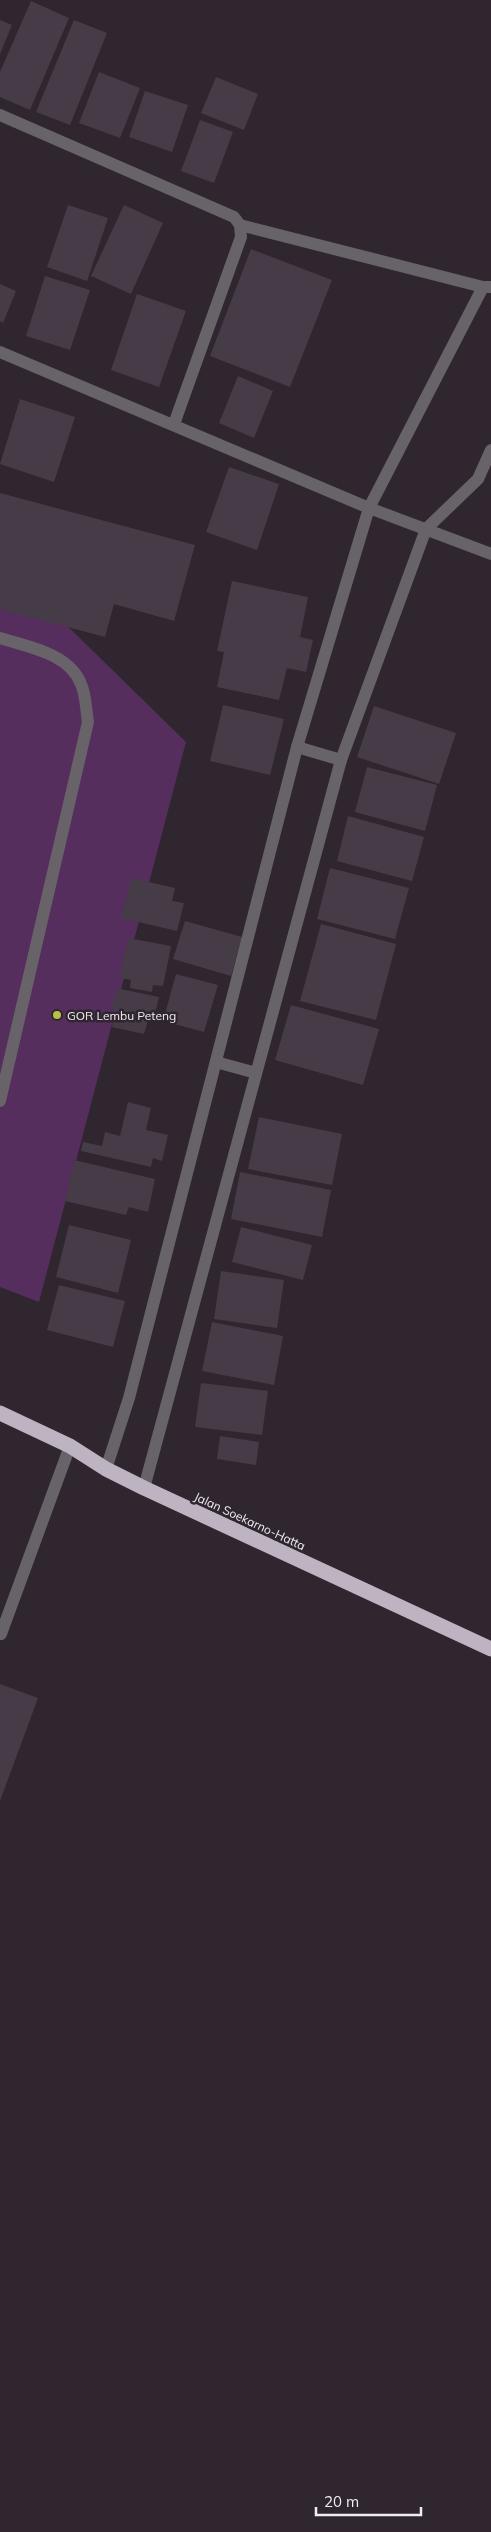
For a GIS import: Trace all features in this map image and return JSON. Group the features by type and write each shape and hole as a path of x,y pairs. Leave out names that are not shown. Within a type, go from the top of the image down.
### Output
{"highway":[{"name":"Jalan Soekarno-Hatta","path":"0,1413 70,1446 106,1469 144,1488 491,1649"}],"street":[{"path":"0,115 234,217 240,225 241,238 174,424"},
{"path":"106,1469 129,1398 297,747 369,508 487,287 240,225"},
{"path":"0,352 369,508 491,554"},
{"path":"144,1488 341,760 426,529 478,479 491,450"},
{"path":"0,638 32,648 65,662 81,683 88,722 0,1101"},
{"path":"297,747 341,760"},
{"path":"216,1062 256,1073"},
{"path":"1,1634 70,1446"}],"shaded area":[{"name":"GOR Lembu Peteng","path":"0,560 186,742 39,1302 0,1287"}],"building":[{"path":"31,1 69,18 30,110 0,97 0,72"},
{"path":"0,20 12,25 0,54"},
{"path":"74,20 107,33 70,125 36,112"},
{"path":"99,72 140,88 120,138 79,123"},
{"path":"216,77 258,94 244,130 201,113"},
{"path":"145,91 188,105 172,152 129,137"},
{"path":"200,120 233,132 214,183 181,171"},
{"path":"68,205 108,218 87,281 47,267"},
{"path":"124,205 163,223 131,294 91,276"},
{"path":"251,249 332,280 290,387 210,356"},
{"path":"45,276 90,290 70,350 26,336"},
{"path":"0,284 16,291 3,323 0,321"},
{"path":"137,294 186,311 159,387 111,370"},
{"path":"238,376 273,391 254,438 219,423"},
{"path":"20,399 75,417 54,482 0,464"},
{"path":"229,467 279,484 257,550 206,532"},
{"path":"0,493 195,545 174,621 114,604 105,637 0,609"},
{"path":"232,581 308,597 300,637 313,640 306,672 287,668 279,700 217,687 224,652 217,651"},
{"path":"223,705 284,719 270,775 210,761"},
{"path":"374,706 456,733 439,784 357,757"},
{"path":"367,767 437,785 425,831 355,812"},
{"path":"348,816 424,837 412,881 337,861"},
{"path":"330,868 409,888 395,939 317,919"},
{"path":"131,878 175,888 172,901 184,903 177,931 121,918"},
{"path":"185,921 242,937 231,976 173,959"},
{"path":"321,924 396,944 376,1020 300,1001"},
{"path":"128,938 171,946 163,986 153,985 152,992 130,988 131,980 120,978"},
{"path":"176,974 218,985 204,1032 163,1021"},
{"path":"116,988 159,997 154,1018 149,1017 144,1034 112,1027 115,1009 112,1008"},
{"path":"291,1005 379,1029 363,1085 275,1060"},
{"path":"128,1102 151,1108 146,1130 168,1135 162,1161 153,1158 151,1167 81,1151 83,1142 102,1146 105,1132 120,1136"},
{"path":"259,1117 342,1134 332,1185 248,1169"},
{"path":"74,1160 155,1179 148,1212 129,1207 126,1215 65,1201"},
{"path":"240,1172 331,1190 322,1237 231,1219"},
{"path":"69,1225 131,1240 118,1293 56,1277"},
{"path":"241,1227 312,1245 303,1280 232,1262"},
{"path":"221,1271 284,1280 277,1328 214,1319"},
{"path":"59,1285 125,1301 113,1347 47,1330"},
{"path":"212,1322 283,1336 274,1385 202,1371"},
{"path":"201,1383 268,1391 262,1435 195,1427"},
{"path":"220,1436 259,1442 256,1465 217,1459"},
{"path":"0,1684 38,1698 0,1801"}],"place":[{"name":"GOR Lembu Peteng","path":"57,1015"}]}
